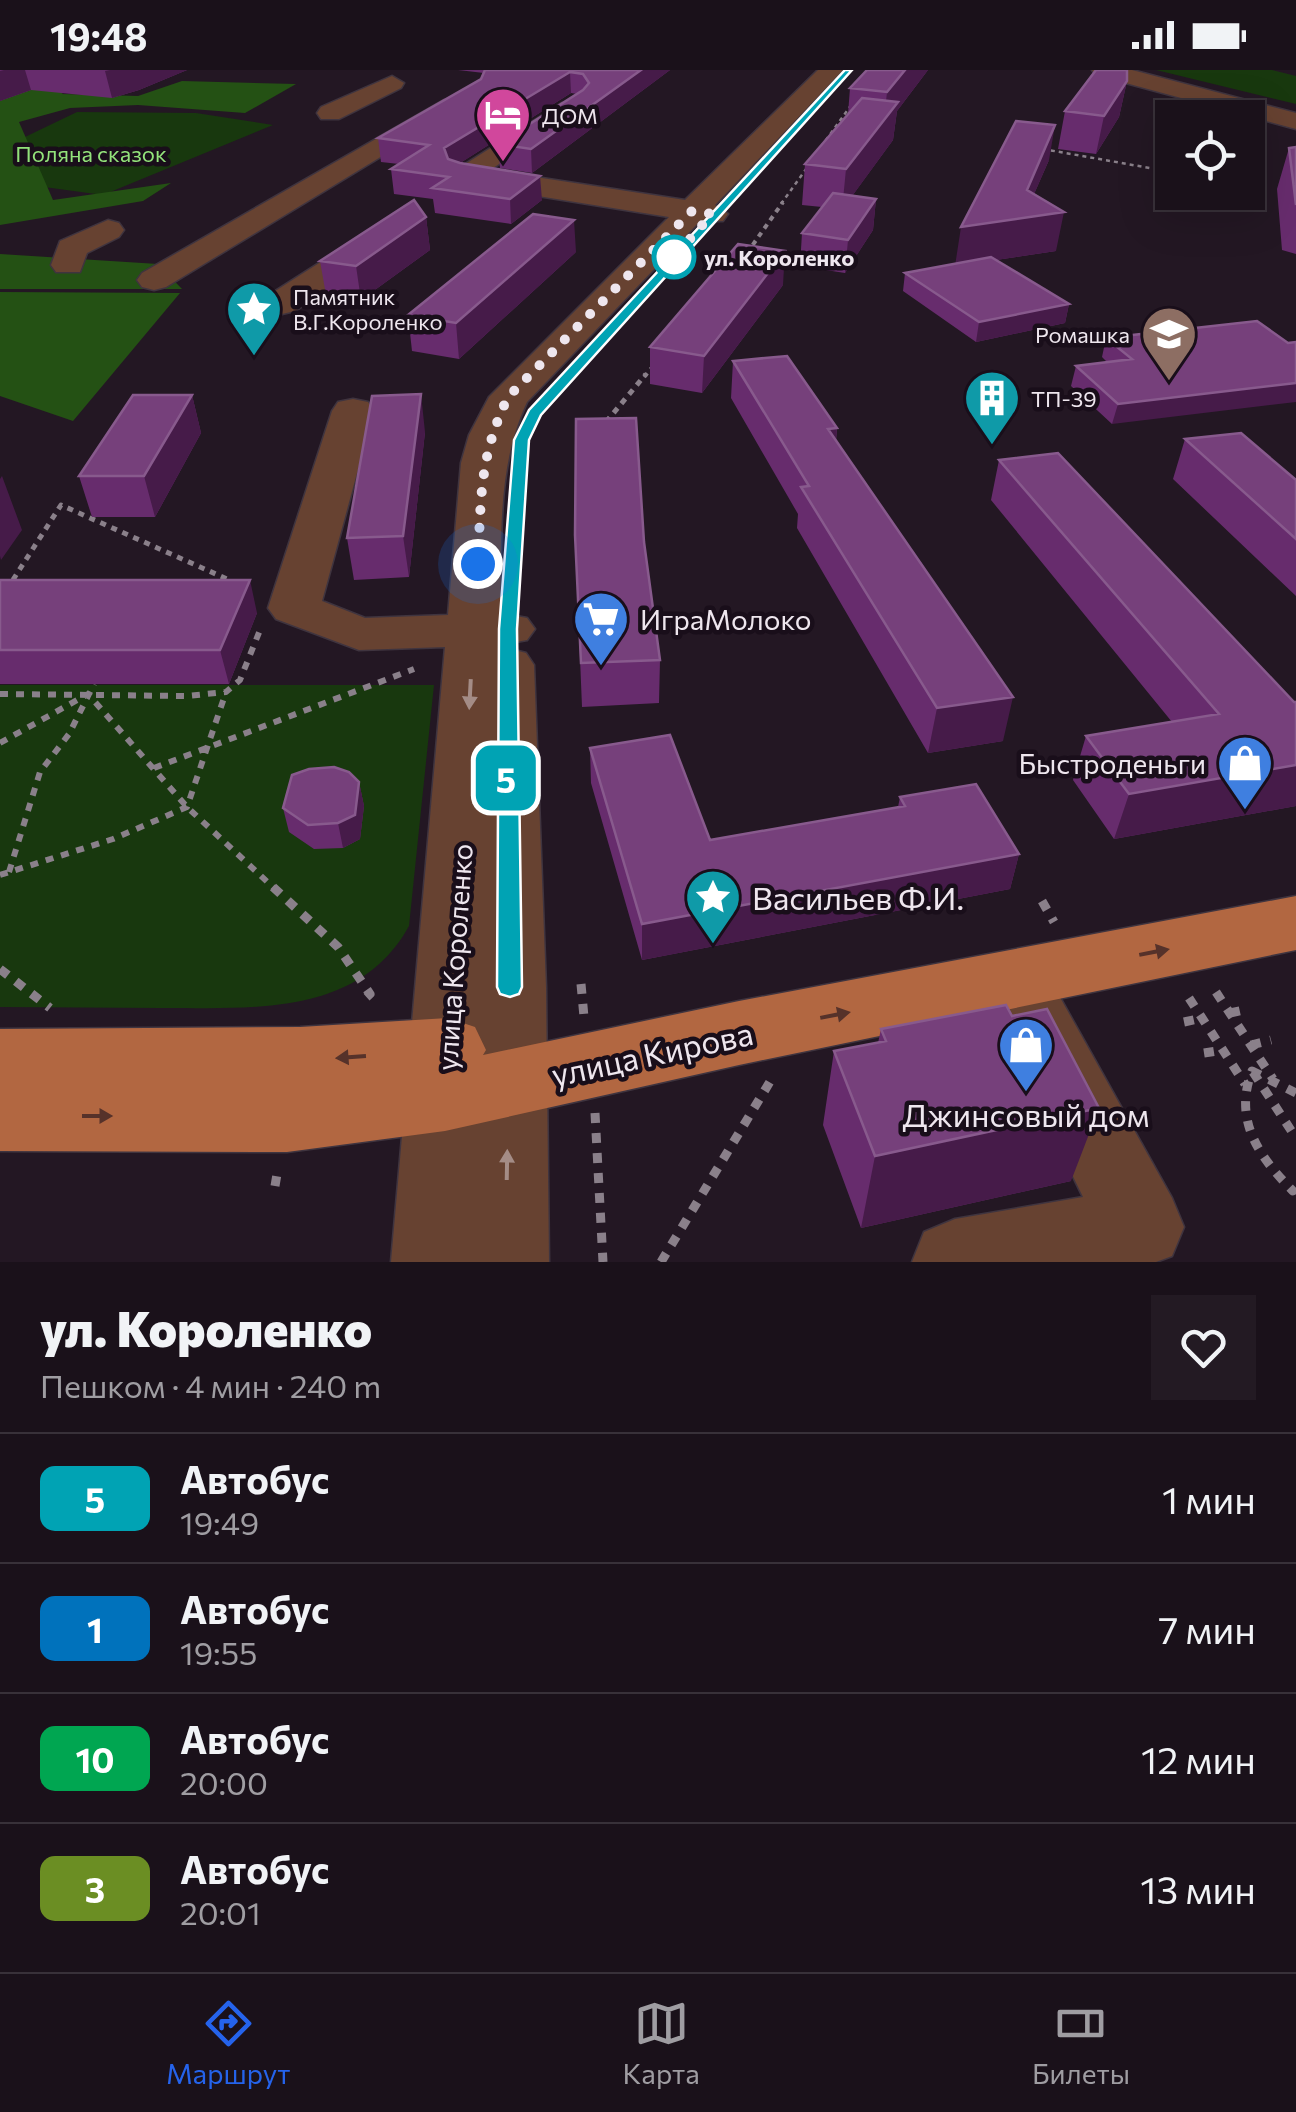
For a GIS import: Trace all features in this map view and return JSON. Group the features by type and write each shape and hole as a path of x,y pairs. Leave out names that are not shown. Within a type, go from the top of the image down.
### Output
{"main road":[{"name":"улица Кирова","path":"0,1116 288,1116 467,1077 1013,979 1296,923"},
{"name":"улица Кирова","path":"0,1062 300,1060 467,1077"}],"street":[{"path":"1103,70 1296,121"},
{"name":"улица Короленко","path":"434,1262 467,1077 491,629 483,464 490,436 508,397 845,80"},
{"path":"330,113 392,83"},
{"path":"154,280 472,92"},
{"path":"573,104 463,175 702,212"},
{"path":"282,303 404,222"},
{"path":"68,265 72,248 108,230"},
{"path":"353,411 283,603 359,634 491,629"},
{"path":"955,1262 1142,1227 1013,979"},
{"name":"улица Короленко","path":"467,1077 506,1262"}],"path":[{"path":"738,264 845,80"},
{"path":"1032,147 1155,169"},
{"path":"602,428 664,353"},
{"path":"0,600 60,506 283,603 240,680 226,692 188,808"},
{"path":"154,768 417,668"},
{"path":"4,873 40,772 69,734 94,684"},
{"path":"0,694 186,696 226,692"},
{"path":"0,743 88,694"},
{"path":"88,694 188,808 338,947 370,994"},
{"path":"4,873 113,839 188,808"},
{"path":"0,969 57,1014"},
{"path":"1216,992 1274,1080"},
{"path":"1190,998 1246,1085"},
{"path":"1230,1012 1248,1009"},
{"path":"1184,1022 1203,1018"},
{"path":"1251,1044 1271,1040"},
{"path":"1204,1053 1223,1050"},
{"path":"1252,1071 1296,1094"},
{"path":"1252,1071 1246,1085 1244,1113 1254,1141 1276,1174 1293,1191 1296,1188"},
{"path":"1252,1071 1296,1138"},
{"path":"661,1262 770,1080"},
{"path":"596,1122 602,1262"}],"green space":[{"path":"78,70 62,94 138,96 182,81 296,84 245,113 138,105 70,108 19,122 53,200 171,183 143,201 0,225 0,92"},
{"path":"1156,70 1272,70 1296,76 1296,104"},
{"name":"Поляна сказок","path":"77,112 196,113 273,125 103,195 0,181 0,149"},
{"path":"0,254 158,264 182,289 0,289"},
{"path":"0,292 180,293 73,421 0,396"},
{"path":"0,685 434,685 409,926 388,956 362,977 332,992 300,1001 231,1008 0,1007"}],"building":[{"path":"485,70 641,70 531,149 498,144 583,90 589,83 583,74 570,72 444,148 448,159 460,163 540,176 510,199 432,188 449,177 391,169 429,145 378,138 481,79"},
{"path":"867,70 905,70 887,92 850,88"},
{"path":"1096,70 1127,70 1127,81 1104,116 1065,111"},
{"path":"862,98 898,102 846,169 805,164"},
{"path":"1016,121 1055,125 1027,190 1064,212 961,227"},
{"path":"1296,147 1296,205 1289,148"},
{"path":"833,193 876,199 848,240 802,233"},
{"path":"414,200 426,217 356,266 320,261"},
{"path":"533,214 574,220 456,323 408,315"},
{"path":"738,244 785,251 704,356 650,347"},
{"path":"991,257 1069,304 979,322 905,273"},
{"path":"1257,321 1288,343 1296,342 1296,383 1118,404 1076,366 1132,359 1106,338"},
{"path":"787,356 837,428 828,429 1013,697 937,708 801,487 809,486 733,361"},
{"path":"421,394 403,536 347,538 372,396"},
{"path":"133,395 192,395 144,476 79,476"},
{"path":"636,418 644,542 660,660 581,663 575,535 576,419"},
{"path":"1241,433 1296,480 1296,539 1185,439"},
{"path":"1058,453 1296,702 1296,765 1129,794 1086,736 1219,714 999,460"},
{"path":"0,580 250,580 220,650 0,650"},
{"path":"670,735 710,840 905,806 900,797 976,784 1019,854 642,924 590,748"},
{"path":"334,767 349,772 359,782 355,815 338,823 308,825 283,808 292,775"},
{"path":"1006,1005 1012,1016 1047,1009 1099,1108 875,1156 834,1051 886,1041 881,1029"}],"bus line":[{"name":"5","path":"510,987 508,629 521,440 534,413 712,214 848,70"}],"place":[{"name":"ДОМ","path":"503,164"},
{"name":"ул. Короленко","path":"674,257"},
{"name":"Памятник В.Г.Короленко","path":"254,358"},
{"name":"Ромашка","path":"1169,383"},
{"name":"ТП-39","path":"992,447"},
{"name":"ИграМолоко","path":"601,668"},
{"name":"Быстроденьги","path":"1245,812"},
{"name":"Васильев Ф.И.","path":"713,946"},
{"name":"Джинсовый дом","path":"1026,1094"}],"route":[{"path":"478,564 483,464 490,436 508,397 692,211 712,214 674,257"}]}
